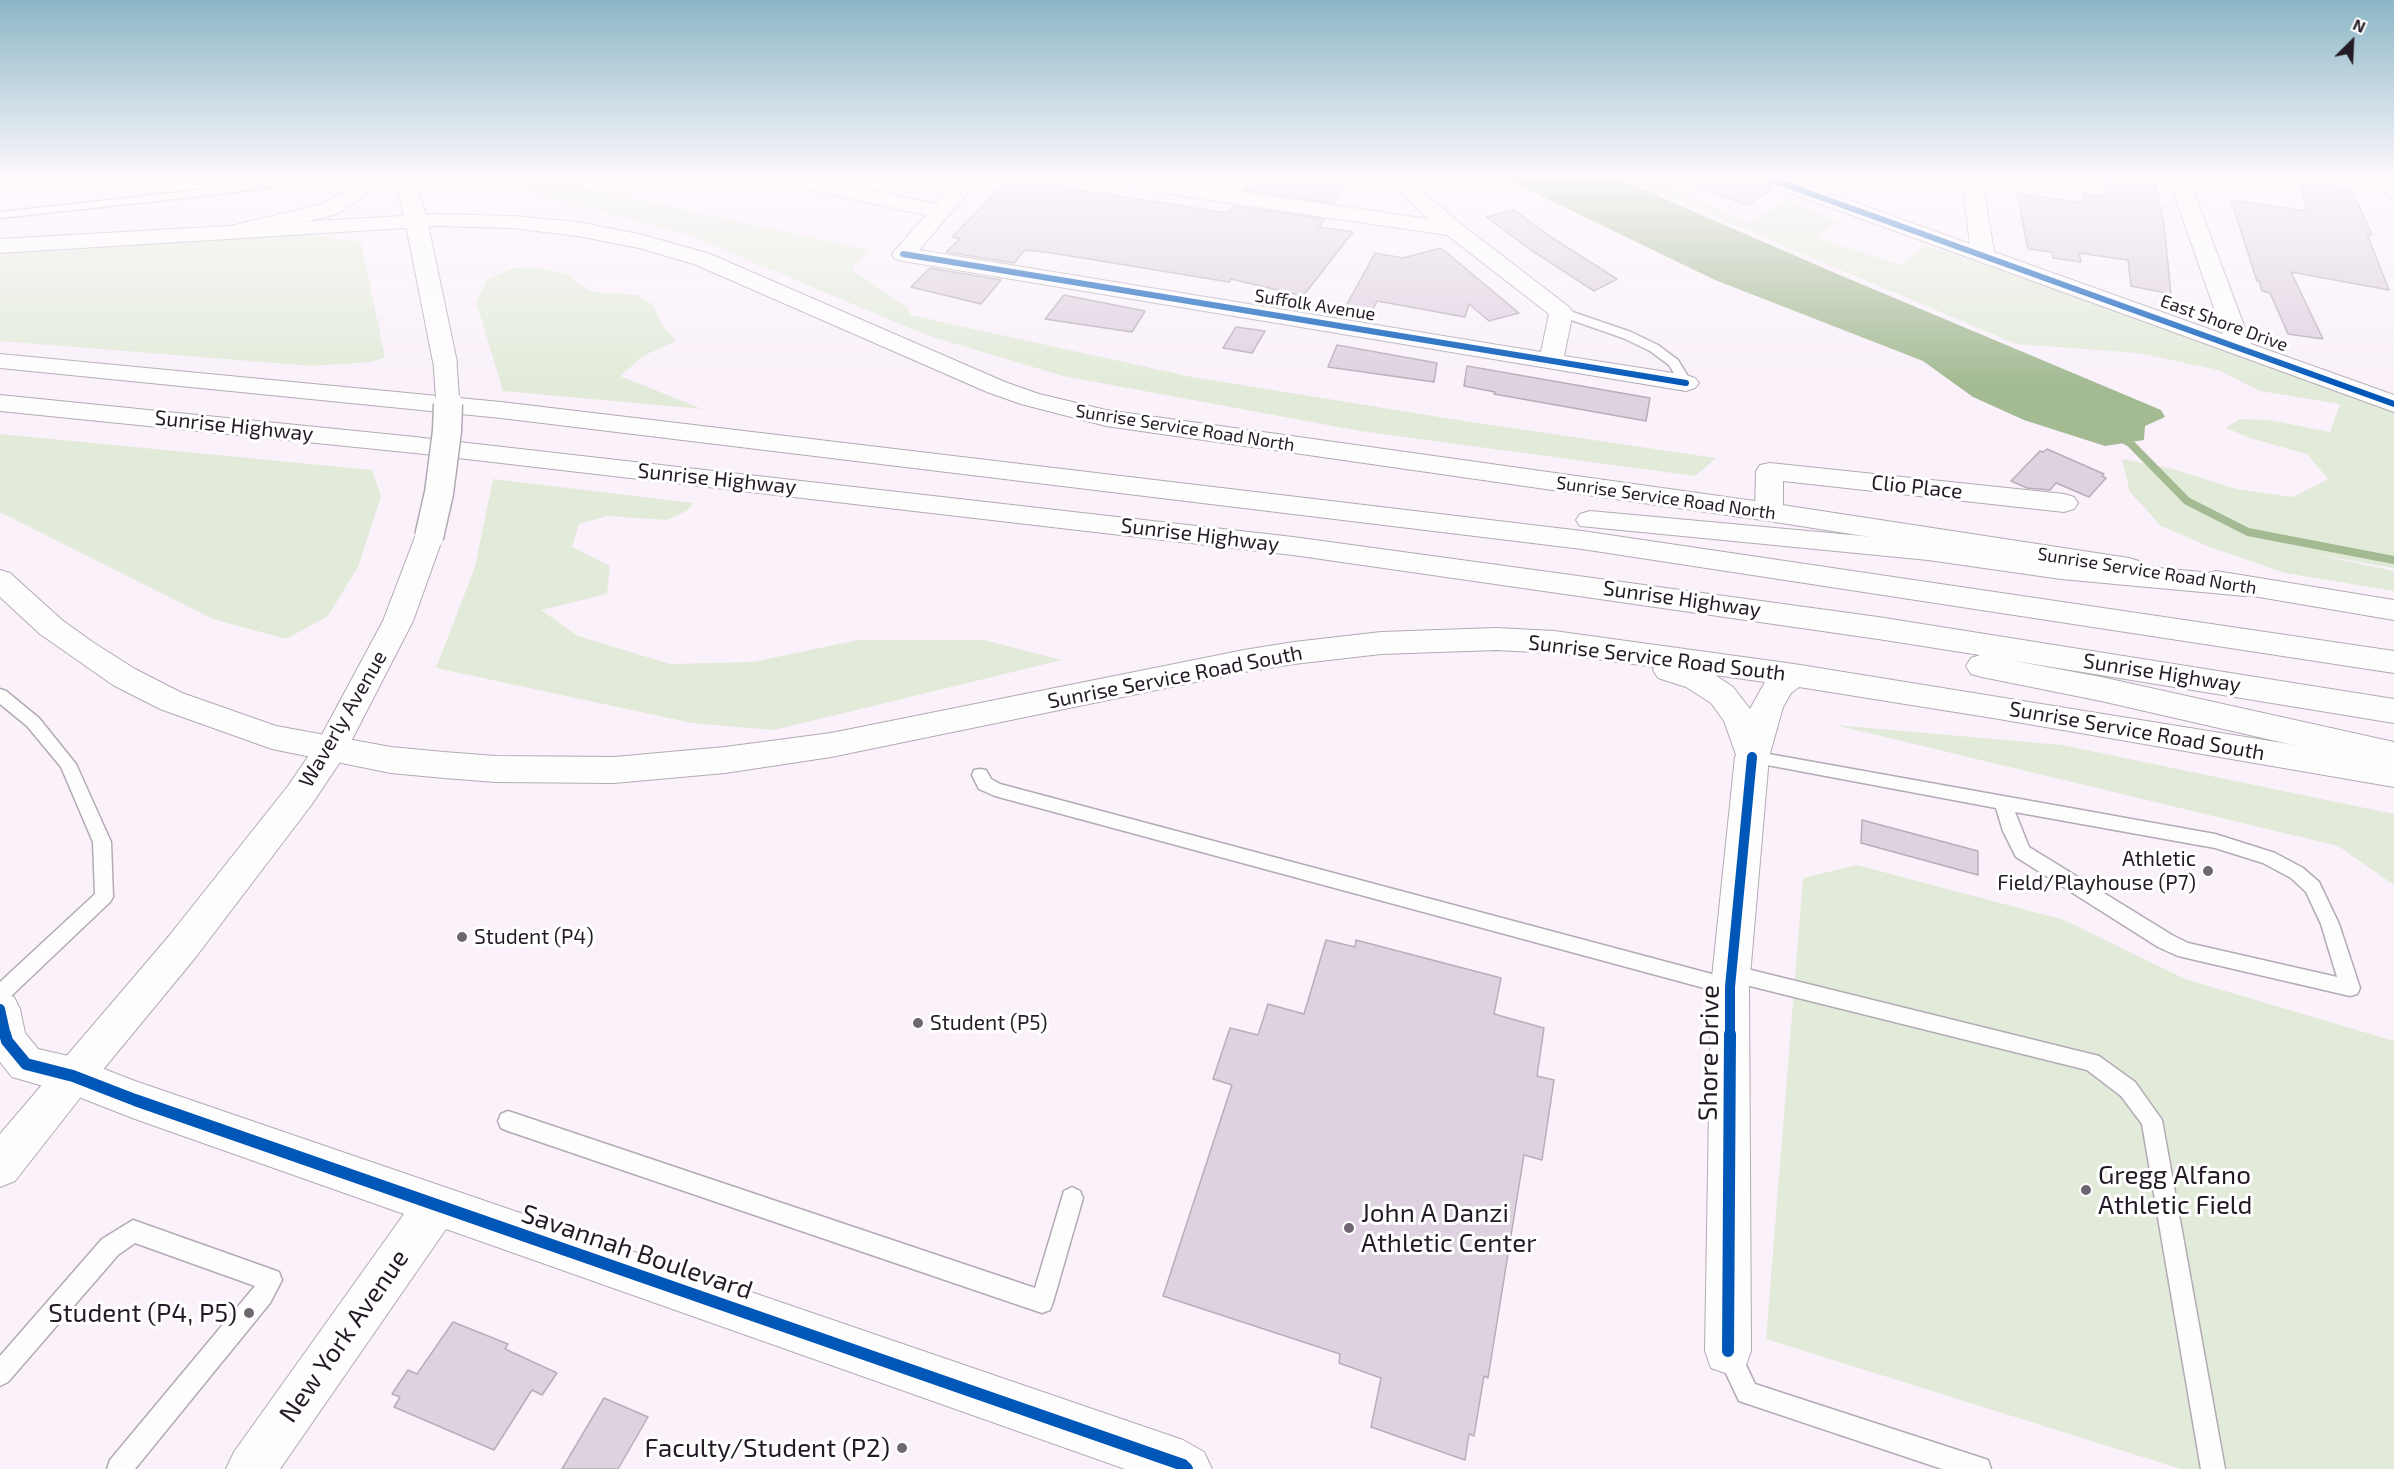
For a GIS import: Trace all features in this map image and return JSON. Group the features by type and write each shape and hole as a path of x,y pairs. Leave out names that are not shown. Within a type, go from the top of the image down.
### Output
{"main road":[{"name":"Waverly Avenue","path":"0,1167 226,892 300,795 330,750 398,621 429,537 439,493 447,431 448,396 445,362 422,248"},
{"name":"Sunrise Service Road North","path":"665,248 733,271 996,387 1030,399 1106,418 1768,512 2394,610"},
{"name":"Suffolk Avenue","path":"909,248 903,254 1686,383"},
{"path":"1479,248 1561,312 1551,361"},
{"name":"East Shore Drive","path":"1965,248 2394,404"},
{"path":"1982,248 1983,254"},
{"path":"2204,248 2240,346"},
{"name":"Sunrise Highway","path":"0,361 501,410 1582,540 2394,662"},
{"name":"Sunrise Highway","path":"0,403 426,446 1112,524 1675,598 2394,711"},
{"name":"Clio Place","path":"1768,512 1770,471 2064,503"},
{"path":"1112,482 1477,509 1928,551 2061,569 2245,586"},
{"name":"Sunrise Service Road South","path":"0,580 59,633 83,651 124,677 171,701 273,738 330,750 391,760 496,769 614,770 774,754 831,745 1244,661 1304,652 1435,640 1554,642 1794,675 1999,707 2394,774"},
{"path":"1675,598 1948,660 2134,696 2394,755"},
{"path":"1554,642 1678,672 1710,685 1722,695 1739,718 1752,757"},
{"path":"1752,757 1767,705 1780,685 1794,675"},
{"name":"Shore Drive","path":"1728,1351 1731,980 1752,757"},
{"name":"Savannah Boulevard","path":"0,1009 7,1041 26,1064 73,1076 135,1100 1172,1461 1187,1469"},
{"name":"New York Avenue","path":"251,1469 438,1204"}],"lane":[{"path":"1561,312 1627,335 1654,348 1674,363 1686,383"},
{"path":"0,695 33,722 69,764 102,842 104,897 0,994"},
{"path":"1752,757 2003,802 2215,841 2269,858 2288,868 2313,887 2330,924 2350,987 2196,952 2165,941 2022,852 2012,831 2003,802"},
{"path":"980,775 985,784 994,789 1731,980 2092,1062 2128,1089 2152,1120 2213,1469"},
{"path":"508,1121 1042,1302 1072,1198"},
{"path":"0,1374 110,1247 133,1231 271,1280 262,1295 119,1469"},
{"path":"1728,1351 1747,1393 1979,1469"}],"shaded area":[{"path":"108,248 362,248 385,357 371,362 312,366 0,341 0,255"},
{"path":"719,248 858,248 869,250 851,269 908,308 910,315 1192,377 1464,421 1716,458 1695,476 1360,431 1063,376 926,335"},
{"path":"1648,248 1777,248 2161,410 2165,417 2145,426 2144,440 2105,446 2024,420 1973,397 1923,361 1715,280"},
{"path":"1788,248 1847,248 1901,265 1922,248 1932,248 2195,338 2394,411 2394,568 2313,554 2394,571 2394,591 2285,573 2210,547 2161,526 2130,492 2122,459 2173,469 2236,489 2293,497 2328,479 2307,454 2250,438 2226,428 2239,419 2269,420 2330,432 2340,404 2260,391 2218,370 2138,353 2016,344"},
{"path":"535,267 568,274 578,284 592,292 637,295 653,305 661,323 676,341 643,356 620,376 702,409 503,391 476,302 487,280 513,268"},
{"path":"0,434 372,470 381,496 358,567 328,616 286,639 213,619 0,512"},
{"path":"493,479 693,503 688,510 667,520 607,516 579,524 572,547 610,566 607,594 541,610 578,636 670,664 753,662 858,640 984,640 1062,660 774,730 692,723 436,668 475,567"},
{"path":"1835,725 2062,745 2394,814 2394,885 2338,846"},
{"name":"Gregg Alfano Athletic Field","path":"1857,865 2064,920 2185,979 2394,1041 2394,1469 2181,1469 1766,1339 1803,878"}],"building":[{"path":"951,248 1341,248 1303,296 1231,279 1229,282 1052,253 1025,250 1014,263 946,252"},
{"path":"1441,248 1519,313 1489,321 1469,304 1465,317 1377,301 1372,312 1346,306 1375,253 1403,258"},
{"path":"1528,248 1568,248 1617,279 1594,291"},
{"path":"2166,248 2171,294 2131,286 2128,260 2079,253 2081,262 2053,258 2052,252 2028,249"},
{"path":"2246,248 2372,248 2389,290 2291,272 2323,339 2288,334 2270,293 2262,291"},
{"path":"930,268 1001,280 981,304 911,287"},
{"path":"1064,295 1145,311 1132,332 1045,319"},
{"path":"1236,327 1265,331 1252,353 1223,348"},
{"path":"1337,345 1437,363 1434,382 1328,367"},
{"path":"1467,366 1650,398 1646,421 1494,394 1495,392 1464,386"},
{"path":"2047,449 2104,474 2102,476 2106,478 2089,497 2056,483 2050,490 2027,488 2011,481 2040,451"},
{"path":"1862,820 1978,851 1978,875 1861,843"},
{"name":"John A Danzi Athletic Center","path":"1326,940 1355,947 1356,940 1501,978 1494,1014 1544,1028 1537,1076 1554,1080 1542,1160 1524,1155 1488,1378 1484,1376 1474,1436 1469,1434 1465,1460 1371,1427 1381,1378 1339,1363 1340,1354 1163,1296 1232,1085 1213,1079 1230,1028 1258,1035 1268,1004 1304,1014"},
{"path":"453,1322 508,1344 505,1349 557,1373 542,1395 532,1390 494,1450 394,1407 400,1397 392,1394 408,1370 417,1374"},
{"path":"604,1398 648,1417 618,1469 562,1469"}],"waterway":[{"path":"2119,437 2130,443 2187,501 2248,532 2394,560"}],"cycle path":[{"path":"1960,248 2394,404"},
{"path":"903,254 1686,383"},
{"path":"1728,1351 1730,987 1752,757"},
{"path":"0,1009 7,1041 26,1064 73,1076 135,1100 1183,1465 1187,1469"}],"place":[{"name":"Athletic Field/Playhouse (P7)","path":"2208,871"},
{"name":"Student (P4)","path":"462,937"},
{"name":"Student (P5)","path":"918,1023"},
{"name":"Gregg Alfano Athletic Field","path":"2086,1190"},
{"name":"John A Danzi Athletic Center","path":"1349,1228"},
{"name":"Student (P4, P5)","path":"249,1313"},
{"name":"Faculty/Student (P2)","path":"902,1448"}]}
